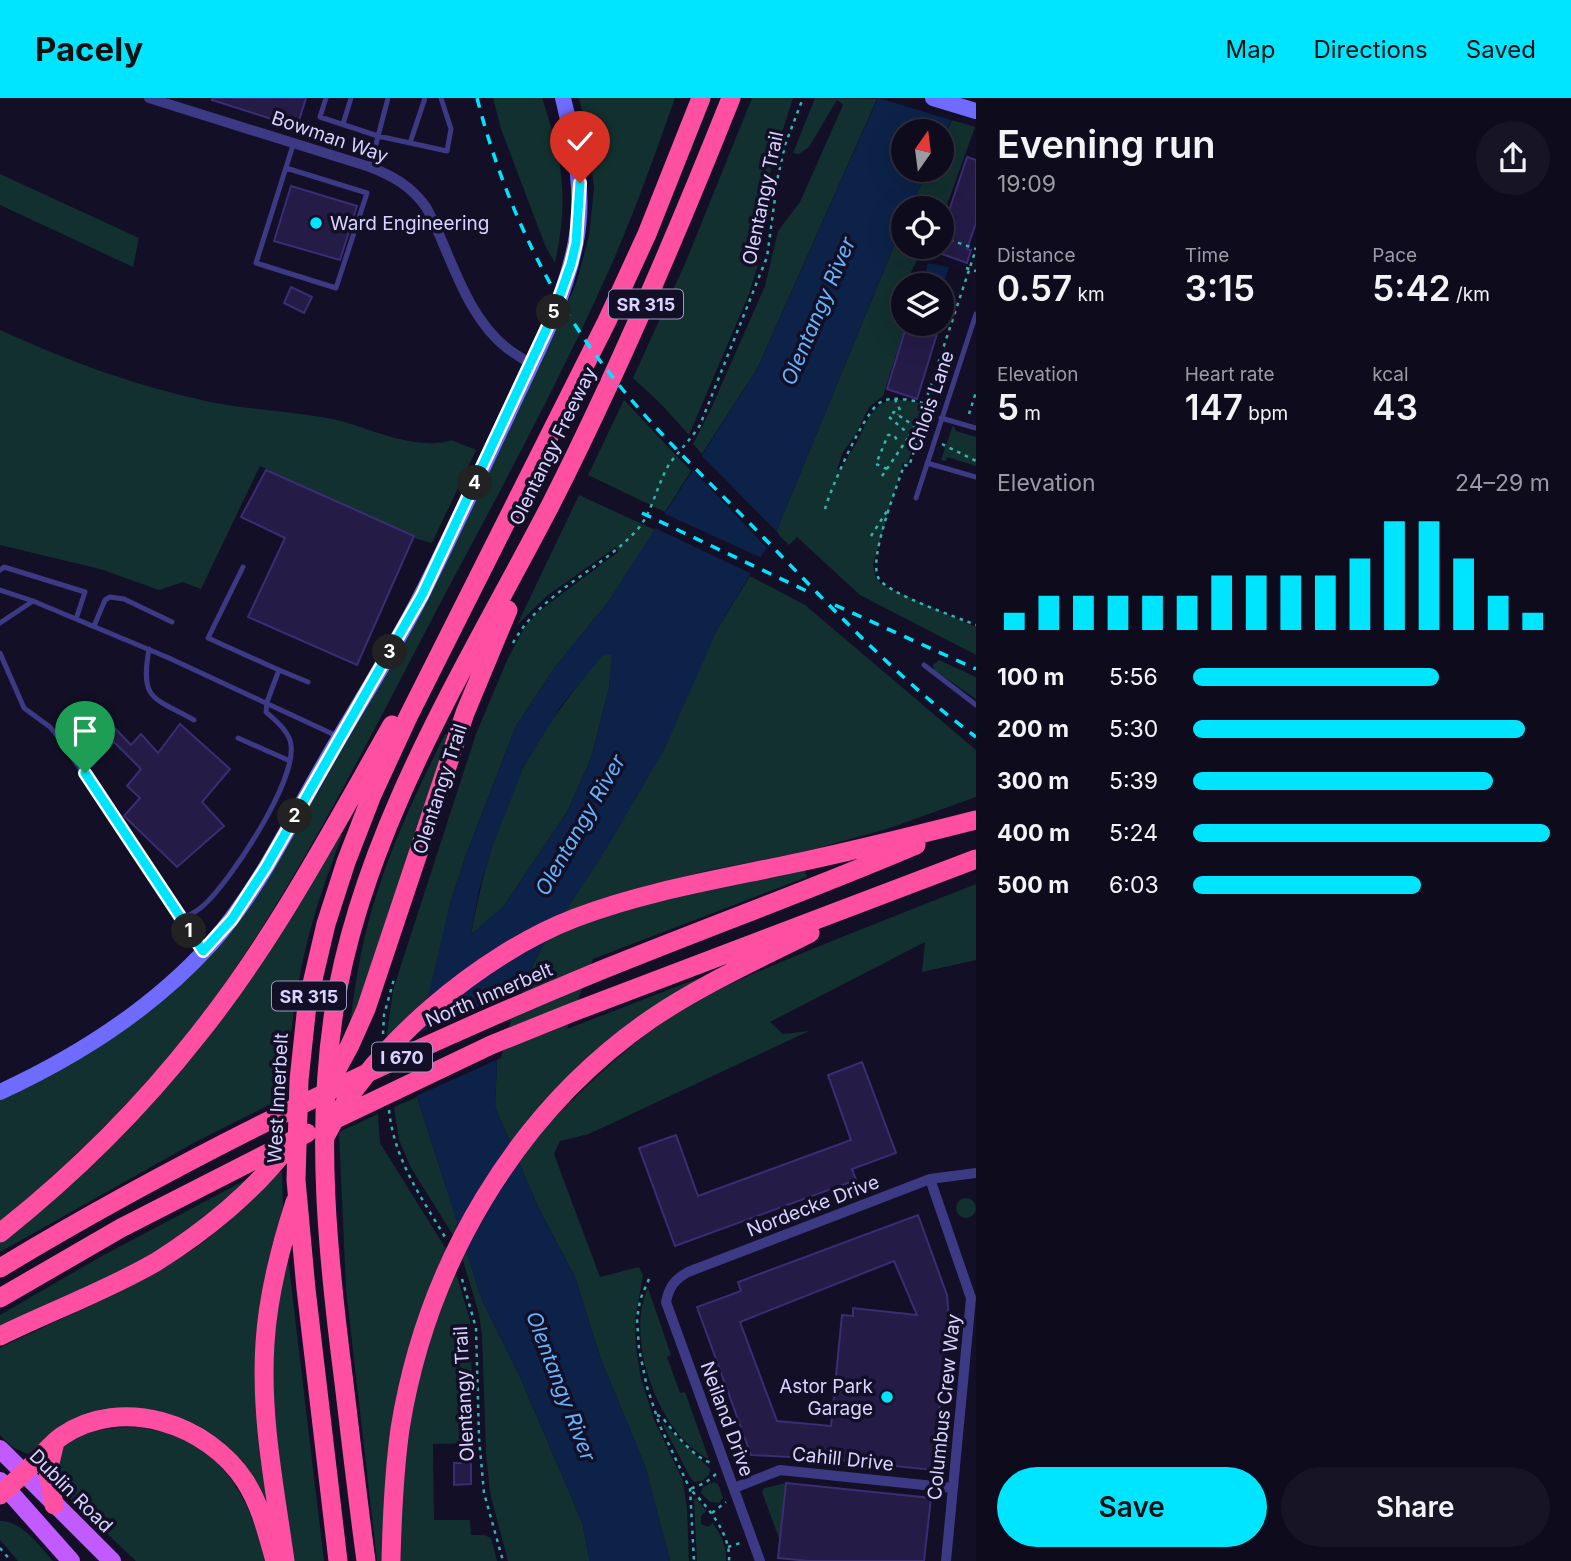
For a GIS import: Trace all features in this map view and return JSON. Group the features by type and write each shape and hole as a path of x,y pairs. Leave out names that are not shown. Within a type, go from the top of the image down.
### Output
{"highway":[{"name":"Olentangy Freeway","path":"494,548 648,234 701,98"},
{"name":"Olentangy Freeway","path":"366,1561 336,1330 324,1179 327,1070 342,970 372,871 397,806 433,729 550,505 628,343 667,257 731,98"},
{"path":"0,1336 156,1262 223,1212 279,1160 311,1113 350,1045 370,997 465,713 550,505"},
{"path":"0,1234 40,1201 116,1130 199,1034 287,904 494,548"},
{"name":"West Innerbelt","path":"338,1561 296,1180 299,1080 307,1005 326,924 372,795 494,548"},
{"path":"285,1561 269,1453 264,1388 265,1342 272,1287 282,1243 295,1201 329,1131 357,1085 407,1030 464,983 525,942 574,919 640,897 844,853 976,820"},
{"name":"North Innerbelt","path":"0,1268 220,1145 407,1055 587,976 806,892 976,820"},
{"name":"I 670","path":"0,1297 216,1178 491,1045 976,859"},
{"path":"391,1561 392,1515 400,1428 411,1374 425,1326 451,1273 459,1242 501,1172 526,1137 600,1059 652,1018 709,984 905,885"},
{"path":"2,1488 24,1473 55,1441 81,1426 107,1419 153,1419 178,1426 204,1438 223,1454 244,1480 260,1508 275,1561"},
{"path":"54,1504 48,1471 55,1441"}],"main road":[{"path":"0,1092 61,1061 98,1038 158,994 203,951 250,894 422,595 531,364 571,264 579,221 580,183 576,151 563,98"},
{"path":"933,98 976,111"},
{"name":"Dublin Road","path":"0,1449 112,1561"},
{"path":"2,1488 71,1561"}],"street":[{"name":"Bowman Way","path":"149,98 176,102 370,167 389,175 417,193 482,321 508,349 531,364"},
{"name":"Nordecke Drive","path":"669,1288 677,1278 688,1272 930,1179 976,1173"},
{"name":"Columbus Crew Way","path":"930,1179 971,1298 946,1561"},
{"name":"Neiland Drive","path":"669,1288 666,1302 760,1561"},
{"name":"Cahill Drive","path":"734,1488 780,1470 953,1488"}],"lane":[{"path":"326,98 320,117 378,136 447,151 452,129 441,98"},
{"path":"343,124 351,98"},
{"path":"370,167 388,98"},
{"path":"410,143 425,98"},
{"path":"286,168 367,193 336,288 256,263 294,142"},
{"name":"Chlois Lane","path":"916,498 976,314"},
{"path":"942,418 976,428"},
{"path":"927,463 976,477"},
{"path":"0,570 4,567 85,592 76,619"},
{"path":"243,567 208,638 309,682"},
{"path":"0,590 149,649 340,737"},
{"path":"94,626 105,600 110,597 124,599 172,622"},
{"path":"0,623 33,601"},
{"path":"149,649 145,682 149,692 194,720"},
{"path":"0,653 24,708 50,727 60,739 203,951"},
{"path":"924,665 976,705"},
{"path":"181,920 203,906 235,869 276,800 290,761 292,743 279,723 266,712 279,670"},
{"path":"238,738 290,761"}],"path":[{"name":"Olentangy Trail","path":"510,647 532,615 555,594 622,545 639,528 670,464 692,439 700,425 767,257 785,145 803,98"},
{"path":"954,241 976,249 954,314"},
{"path":"968,268 976,271"},
{"path":"925,403 947,336"},
{"path":"969,414 976,392"},
{"path":"895,399 900,410 898,415"},
{"path":"825,509 835,480 868,414 877,403 895,399 930,405 919,429 909,466 904,465 877,553 876,572 880,580 893,590 976,625"},
{"path":"910,435 889,417 894,412 934,439 976,461"},
{"path":"882,476 910,435 919,429"},
{"path":"887,468 876,464 888,435 894,435 897,440"},
{"path":"870,536 887,511 890,512"},
{"path":"382,1043 384,1015 395,974"},
{"path":"388,1103 399,1157 447,1239"},
{"name":"Olentangy Trail","path":"451,1273 477,1328 484,1493 503,1561"},
{"path":"649,1279 640,1300 637,1319 639,1349 657,1415 690,1489 711,1513 728,1547 729,1561"},
{"path":"657,1415 662,1417 699,1457 713,1463"},
{"path":"690,1489 705,1483 716,1474"},
{"path":"690,1489 694,1561"},
{"path":"711,1513 726,1502"},
{"path":"728,1547 740,1543"},
{"path":"0,1548 11,1561"}],"green space":[{"path":"493,98 542,98 555,141 562,180 562,219 555,263 545,245 501,129"},
{"path":"579,98 675,98 611,267 524,446 306,855 245,954 165,1062 86,1145 0,1222 0,1100 35,1083 185,981 317,789 416,622 467,520 576,284 589,236 594,188 588,135"},
{"path":"752,98 793,98 771,167 759,261 749,294 689,435 633,378 687,259"},
{"path":"815,98 877,99 757,369 702,454 693,444 765,286 778,231 800,202 843,105 837,100 809,147 799,154 793,153"},
{"path":"954,121 975,127 950,196 916,196 922,182 954,182"},
{"path":"0,174 139,238 133,267 0,205"},
{"path":"891,253 891,259 918,259 911,273 891,273 891,336 902,336 883,396 869,407 856,434 843,452 837,469 841,470 873,411 880,405 904,400 927,405 907,464 903,463 873,565 876,578 882,585 976,627 976,655 860,595 797,537 789,545 776,532"},
{"path":"0,330 101,371 179,395 222,404 337,420 409,441 438,443 451,440 476,450 432,543 417,539 260,466 201,589 183,582 159,590 100,569 0,545"},
{"path":"624,400 691,471 665,512 588,475"},
{"path":"953,425 956,431 976,437 976,466 947,457 946,461 941,460"},
{"path":"579,495 655,530 609,601 555,667 516,726 450,904 429,996 386,1040 393,991 401,965 476,734 508,658 525,627 538,612 618,552 616,547 548,595 517,625"},
{"path":"750,576 805,605 976,750 976,797 887,829 807,851 706,871 626,891 617,913 663,900 804,869 807,877 593,959 567,1029 699,978 701,982 557,1089 564,1109 635,1044 691,1004 776,964 976,884 976,960 922,972 925,942 770,1022 783,1034 809,1031 589,1134 560,1141 554,1154 600,1277 639,1267 643,1276 635,1319 641,1379 655,1422 683,1481 687,1509 689,1561 670,1561 645,1466 600,1357 575,1277 539,1209 495,1107 497,1061 509,1011 541,949 718,628"},
{"path":"613,654 609,688 591,758 567,812 504,906 471,935 491,848 524,766 591,668 602,655"},
{"path":"939,660 976,677 976,699 934,670 933,665"},
{"path":"445,734 449,735 349,1031 363,944 377,893 399,832"},
{"path":"337,832 342,835 314,915 301,969 285,1097 199,1140 0,1252 0,1242 98,1156"},
{"path":"417,1097 458,1224 453,1235 411,1168 399,1140 394,1107"},
{"path":"378,1114 380,1143 446,1249 416,1326 384,1561 377,1561 346,1289 339,1132"},
{"path":"282,1170 283,1207 268,1260 260,1307 269,1502 264,1503 248,1472 145,1412 27,1454 12,1447 0,1435 0,1348 173,1263 218,1230"},
{"path":"253,1176 208,1217 135,1265 0,1327 0,1315 102,1256"},
{"path":"966,1198 973,1201 976,1208 973,1215 966,1218 959,1215 956,1208 959,1201"},
{"path":"466,1250 482,1300 520,1377 582,1522 590,1561 508,1561 490,1493 482,1335 479,1314 462,1257"},
{"path":"288,1258 324,1561 294,1561 270,1397 276,1301"},
{"path":"455,1270 470,1320 474,1443 433,1444 434,1520 470,1520 471,1535 491,1538 497,1561 401,1561 403,1466 408,1416 422,1359"},
{"path":"648,1288 671,1355 667,1357 680,1393 685,1392 709,1459 691,1447 675,1429 661,1408 651,1383 640,1332 642,1309"},
{"path":"664,1424 710,1469 709,1475 702,1481 694,1482 690,1477"},
{"path":"128,1427 157,1431 182,1439 203,1451 221,1467 236,1486 248,1509 265,1561 136,1561 64,1493 58,1484 57,1467 64,1446 72,1439 93,1431"},
{"path":"714,1482 718,1484 723,1498 719,1503 710,1502 701,1493 703,1487"},
{"path":"786,1483 780,1541 762,1492 764,1488"},
{"path":"696,1498 706,1511 701,1516 701,1524 708,1527 713,1523 723,1541 726,1561 697,1561"},
{"path":"0,1521 23,1529 53,1561 18,1561 0,1540"}],"water":[{"name":"Olentangy River","path":"878,98 960,98 951,119 891,119 891,182 922,182 916,196 891,196 891,253 777,530 718,628 664,750 608,846 541,949 509,1011 497,1060 495,1107 539,1209 575,1277 600,1357 645,1465 670,1561 590,1561 582,1522 520,1377 482,1300 417,1097 415,1052 450,904 466,855 516,726 555,667 609,601 757,369","holes":["612,654 609,688 591,758 567,812 504,906 471,934 479,890 494,842 524,766 561,706 602,656"]},
{"path":"928,263 949,267 947,273 926,271"}],"pier":[{"path":"878,98 964,98 955,121"},
{"path":"699,453 779,534 769,550 690,467"},
{"path":"661,512 764,559 754,575 653,527"},
{"path":"525,987 513,1012 501,1058 414,1097 412,1051 416,1034"}],"building":[{"path":"212,98 306,98 297,127"},
{"path":"967,157 976,160 976,223 967,249 971,250 967,263 954,258 954,196"},
{"name":"Ward Engineering","path":"291,186 357,206 340,260 274,241"},
{"path":"291,287 312,297 304,313 284,303"},
{"path":"903,336 936,336 917,399 887,389"},
{"path":"266,470 414,536 357,665 248,617 285,538 241,517"},
{"path":"103,716 131,745 141,734 158,753 180,724 230,769 202,802 224,826 177,867 124,816 140,798 127,786 141,769 114,742 92,766 73,747"},
{"path":"862,1062 896,1153 852,1169 856,1180 675,1246 639,1148 676,1135 698,1196 851,1140 828,1075"},
{"path":"918,1215 947,1295 949,1318 933,1470 828,1459 751,1455 697,1307 741,1291 738,1282","holes":["894,1261 917,1315 853,1308 853,1316 842,1315 831,1426 777,1421 740,1322"]},
{"path":"454,1463 471,1463 471,1484 454,1485"},
{"path":"786,1483 931,1498 924,1561 809,1561 778,1558"}],"railway":[{"path":"477,98 502,179 518,218 556,293 602,364 661,434 840,616 893,667 976,737"},
{"path":"642,513 813,594"},
{"path":"835,605 976,669"}],"place":[{"name":"Ward Engineering","path":"316,223"},
{"name":"Astor Park Garage","path":"887,1397"}],"route":[{"path":"85,773 203,951 250,894 422,595 553,315 576,243 580,183"}]}
